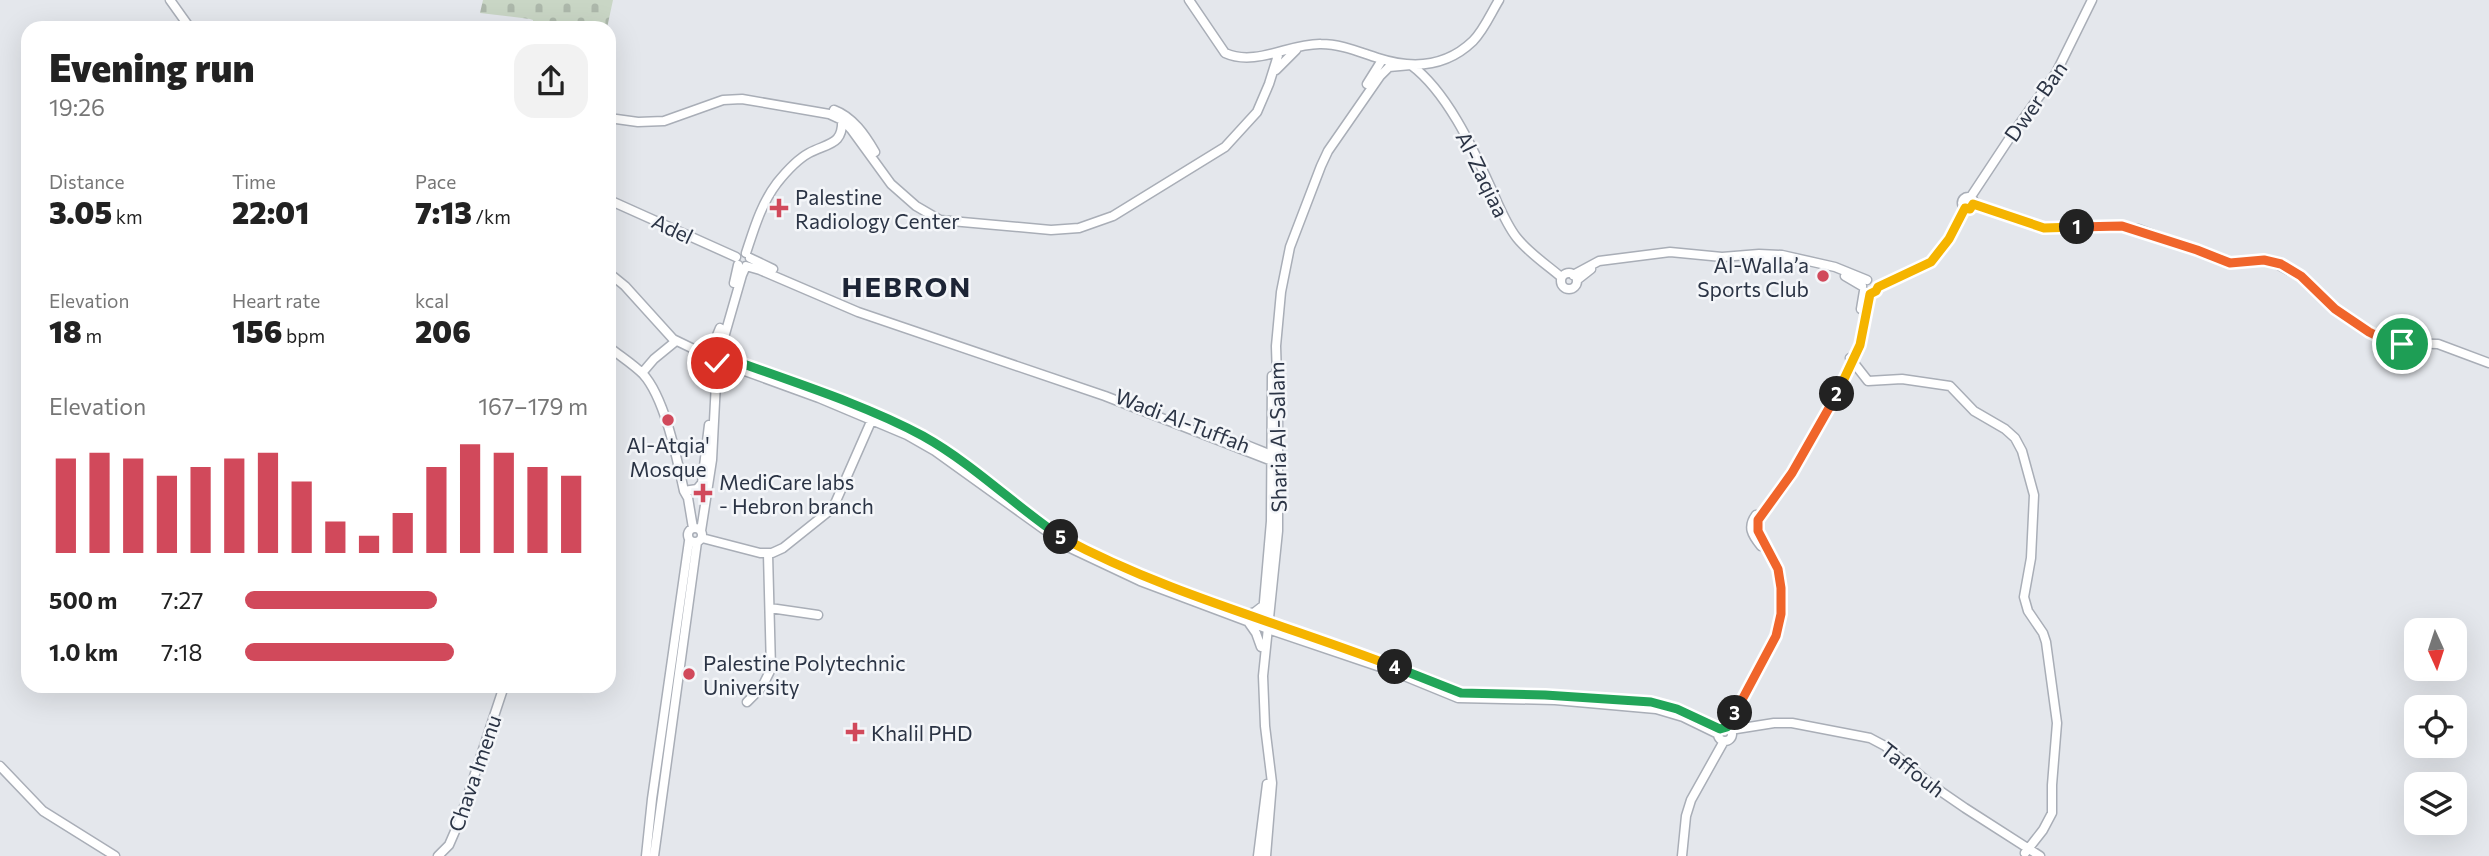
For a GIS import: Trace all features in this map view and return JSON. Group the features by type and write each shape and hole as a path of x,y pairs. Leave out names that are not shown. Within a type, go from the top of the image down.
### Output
{"street":[{"path":"170,0 185,21"},
{"path":"1189,0 1226,53 1242,57 1319,44 1347,47 1382,60 1411,65 1441,62 1475,39 1499,0"},
{"name":"Dwer Ban","path":"1972,201 2005,144 2056,74 2092,0"},
{"path":"1272,75 1289,55 1307,46"},
{"path":"616,117 638,122 664,121 708,105 741,99 840,116 860,130 901,188 930,211 946,217 1057,226 1088,221 1110,211 1223,144 1254,104 1277,52"},
{"path":"840,116 891,184 916,206 940,220 1051,230 1079,228 1113,216 1226,147 1256,111 1272,75 1277,52"},
{"path":"1260,55 1271,65"},
{"name":"Sharia Al-Salam","path":"1258,856 1267,783 1259,702 1265,625 1278,531 1272,442 1271,346 1276,292 1285,246 1308,181 1324,148 1382,60"},
{"name":"Sharia Al-Salam","path":"1265,625 1264,605 1272,521 1276,346 1281,292 1290,247 1308,194 1328,151 1380,76 1389,67 1411,65"},
{"name":"Al-Zaqiaa","path":"1411,65 1455,117 1473,148 1505,220 1518,239 1561,278"},
{"path":"1425,79 1424,70 1430,65"},
{"path":"835,142 840,116"},
{"path":"684,491 697,489 703,477 717,346 754,226 778,182 809,153 845,135 858,138"},
{"path":"1575,278 1600,261 1674,252 1722,257 1759,254 1835,267 1866,288 1876,291 1878,287 1931,262 1949,239 1965,208 1970,209 1972,201 2047,228 2122,226 2138,229 2230,263 2273,261 2301,276 2335,309 2382,340 2441,345 2489,363"},
{"name":"Adel","path":"616,203 743,260"},
{"name":"Wadi Al-Tuffah","path":"743,260 858,312 1105,396 1274,459"},
{"name":"Wadi Al-Tuffah","path":"743,260 859,307 1075,380 1260,450 1274,459"},
{"path":"1567,273 1575,278 1574,288 1567,290 1561,285 1561,278 1567,273"},
{"path":"616,279 676,341 715,360 923,437 946,451 1046,526 1084,549 1140,575 1265,625 1385,663 1452,691 1651,702 1677,709 1724,733"},
{"path":"1682,856 1690,800 1776,636 1779,624 1781,588 1778,569 1758,531 1758,520 1792,473 1860,345 1866,288 1874,280 1878,287"},
{"path":"642,373 676,341"},
{"path":"646,856 685,580 712,460 715,360 707,350 717,346"},
{"path":"616,353 642,373 650,383 668,427 688,498 695,535 690,598 654,856"},
{"path":"1851,360 1864,377 1873,382 1902,379 1950,386 1974,411 2010,433 2022,451 2034,495 2031,558 2024,597 2028,611 2046,642 2057,723 2052,813 2028,853"},
{"path":"695,535 768,554 783,548 834,508 873,417"},
{"path":"1260,450 1272,442"},
{"path":"747,702 762,687 771,670 768,554"},
{"path":"1247,618 1264,605"},
{"path":"770,608 818,615"},
{"path":"1247,618 1264,644 1283,634"},
{"path":"1265,625 1458,698 1530,698 1656,709 1724,733 1787,728 1871,743 1888,753 1930,789 2028,853 2040,856"},
{"name":"Sharia Al-Salam","path":"1264,644 1264,702 1272,789 1266,856"},
{"name":"Chava Imenu","path":"438,856 449,845 459,822 502,693"},
{"path":"0,766 43,811 115,856"}],"green space":[{"path":"483,0 613,0 608,21 533,21 480,13"}],"place":[{"name":"Palestine Radiology Center","path":"779,208"},
{"name":"Al-Walla’a Sports Club","path":"1823,276"},
{"name":"Al-Atqia' Mosque","path":"668,420"},
{"name":"MediCare labs - Hebron branch","path":"703,493"},
{"name":"Palestine Polytechnic University","path":"689,674"},
{"name":"Khalil PHD","path":"855,732"}],"district":[{"name":"HEBRON","path":"907,286"}],"route":[{"path":"717,363 724,357 906,428 964,463 1061,537 1113,564 1268,623 1385,663 1452,691 1651,702 1677,709 1720,729 1727,727 1776,636 1779,624 1782,601 1780,578 1774,559 1759,536 1758,520 1792,473 1846,376 1860,345 1870,294 1878,287 1931,262 1949,239 1965,208 1972,208 1973,204 2047,228 2122,226 2138,229 2235,264 2273,261 2301,276 2335,309 2369,332 2382,340 2402,344"}]}
